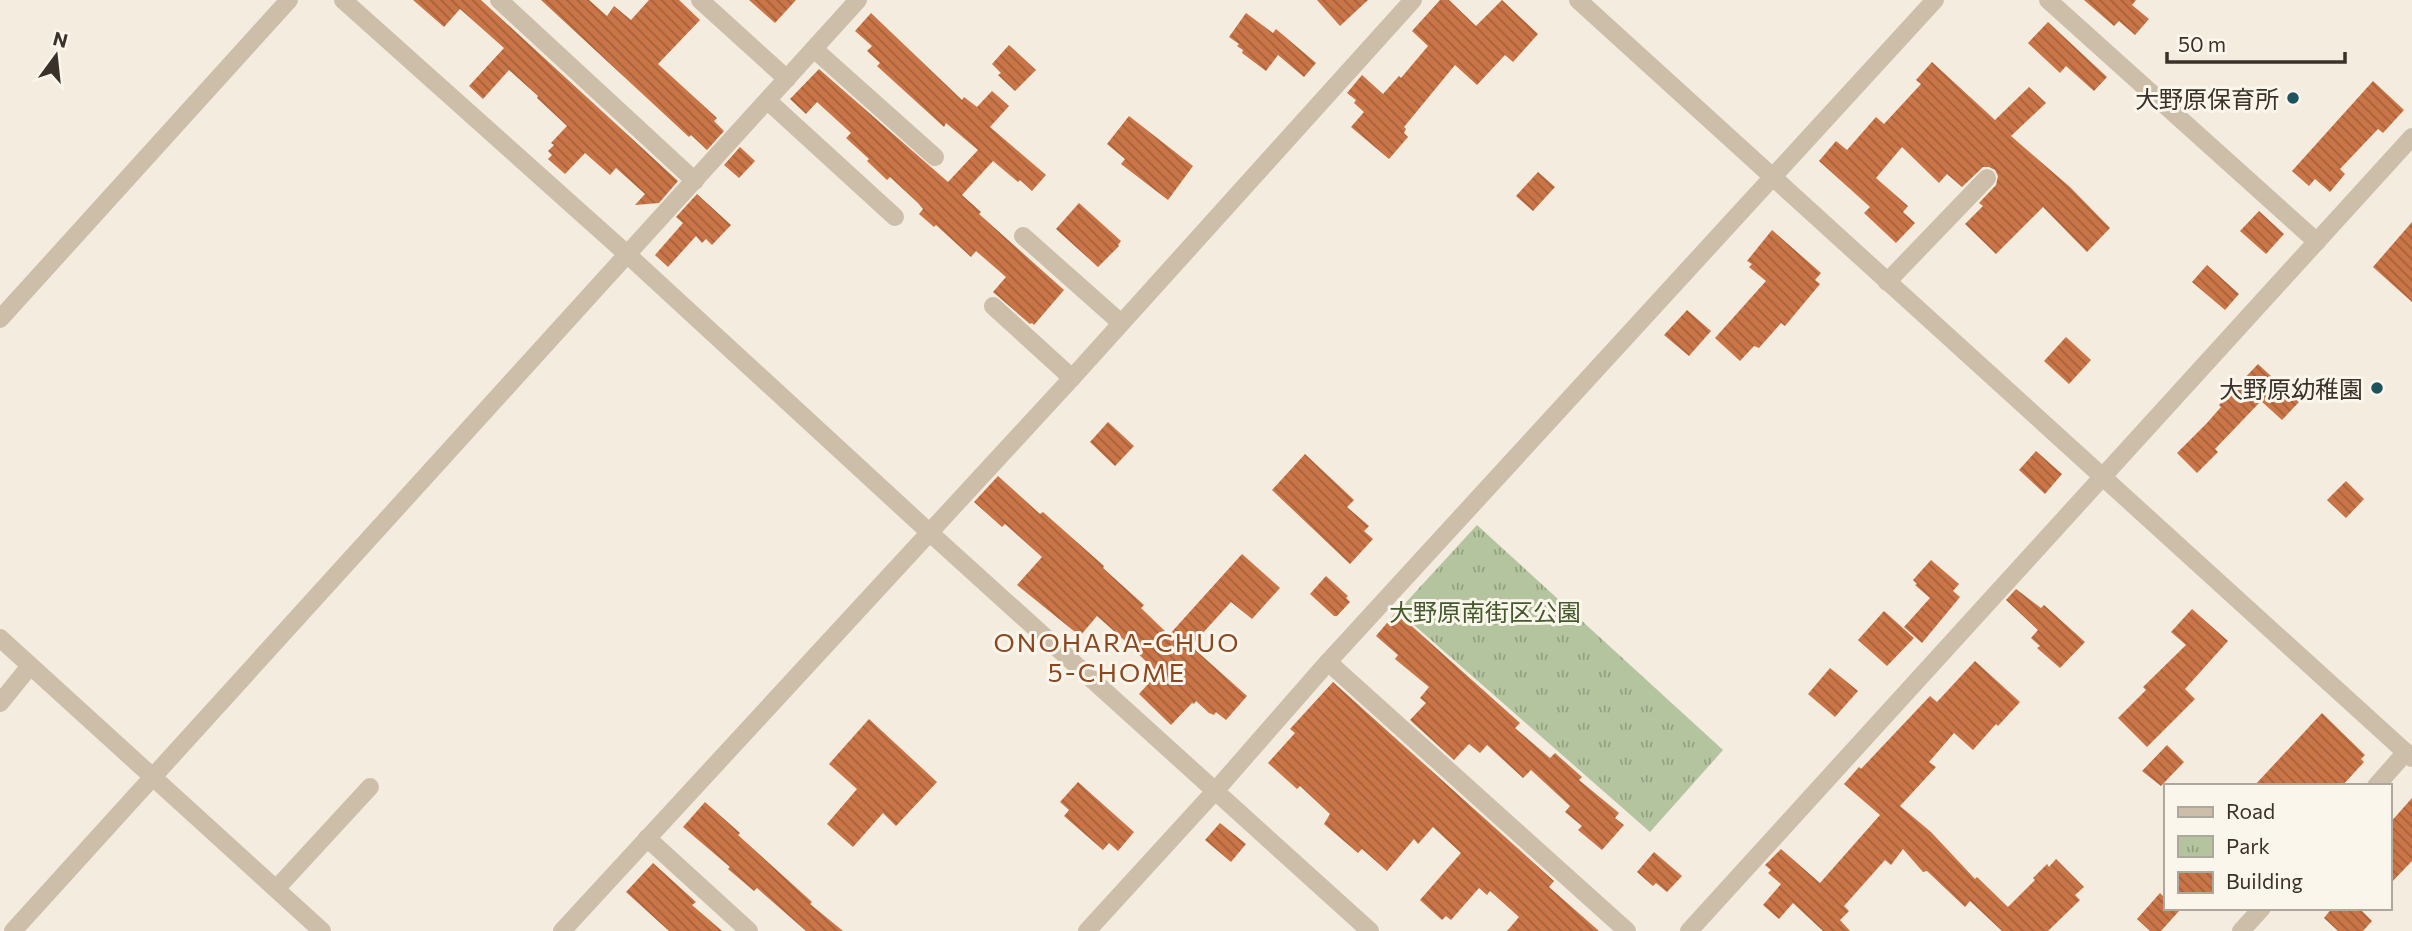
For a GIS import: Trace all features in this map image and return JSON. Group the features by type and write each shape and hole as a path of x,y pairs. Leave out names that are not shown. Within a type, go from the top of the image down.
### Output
{"street":[{"path":"0,319 289,0"},
{"path":"343,0 628,255 1370,931"},
{"path":"499,0 695,181"},
{"path":"700,0 787,79"},
{"path":"13,931 858,0"},
{"path":"562,931 1072,377 1413,0"},
{"path":"1578,0 2101,477 2410,752 2378,784"},
{"path":"1087,931 1328,662 1935,0"},
{"path":"2048,0 2317,242"},
{"path":"814,48 935,158"},
{"path":"768,102 895,216"},
{"path":"1689,931 2412,137"},
{"path":"1887,282 1987,178"},
{"path":"1023,236 1121,323"},
{"path":"993,306 1072,377"},
{"path":"0,638 322,931"},
{"path":"1328,662 1627,931"},
{"path":"0,703 30,666"},
{"path":"275,889 370,788"},
{"path":"647,838 749,931"},
{"path":"2241,931 2260,910"}],"green space":[{"name":"大野原南街区公園","path":"1477,525 1723,750 1650,832 1398,611"}],"building":[{"path":"413,0 481,0 678,181 659,203 635,205 645,194 616,168 610,175 585,153 565,174 548,159 552,155 548,151 554,145 551,143 567,126 537,98 538,96 509,70 483,99 469,86 504,48 460,9 444,27"},
{"path":"541,0 589,0 607,16 614,6 631,20 649,0 679,0 700,20 658,64 717,118 714,121 724,131 707,150 691,135 689,137"},
{"path":"749,0 796,0 775,23"},
{"path":"1317,0 1368,0 1340,26"},
{"path":"1440,0 1449,0 1476,26 1502,0 1538,34 1513,62 1505,55 1477,85 1455,65 1404,127 1404,133 1408,137 1389,159 1351,127 1364,112 1347,93 1362,75 1383,94 1399,76 1401,78 1428,46 1412,31"},
{"path":"2084,0 2136,0 2132,5 2149,19 2135,35 2119,21 2114,26"},
{"path":"871,13 962,100 964,97 977,107 992,91 1009,106 990,127 1046,175 1032,191 993,161 962,195 981,212 979,214 1064,290 1034,325 993,292 1006,277 976,251 971,257 936,225 934,227 919,214 923,209 918,203 890,177 887,180 846,138 851,133 817,102 806,114 790,99 819,69 948,182 978,150 946,123 944,127 877,66 880,63 867,51 872,46 855,31"},
{"path":"1246,13 1273,33 1276,29 1316,63 1304,77 1278,55 1266,71 1242,53 1243,50 1237,46 1239,44 1229,37"},
{"path":"2048,22 2107,77 2094,91 2066,66 2060,73 2028,43"},
{"path":"1009,45 1036,70 1015,91 998,75 1001,73 992,64"},
{"path":"1932,62 1995,120 2029,87 2046,103 2011,136 2070,187 2110,228 2087,252 2043,207 1996,254 1965,224 1983,206 1979,203 1996,185 1998,176 1995,170 1983,167 1962,187 1947,174 1939,183 1902,147 1876,178 1908,206 1903,212 1915,223 1896,243 1864,213 1870,207 1819,161 1836,141 1847,150 1876,117 1884,124 1921,84 1916,80"},
{"path":"2373,81 2404,110 2383,133 2378,129 2340,169 2345,174 2330,192 2315,179 2309,186 2292,171"},
{"path":"1129,116 1193,166 1168,200 1121,164 1125,159 1107,144"},
{"path":"740,147 755,161 739,178 724,165"},
{"path":"1538,172 1555,187 1533,211 1516,196"},
{"path":"697,194 731,225 712,245 706,239 702,243 696,236 668,267 655,255 683,223 676,217"},
{"path":"1079,203 1121,241 1098,267 1056,229"},
{"path":"2259,211 2284,234 2266,254 2240,231"},
{"path":"2412,222 2412,302 2373,267"},
{"path":"1772,230 1821,273 1815,280 1820,284 1785,326 1781,323 1759,348 1754,346 1740,361 1715,338 1766,281 1749,267 1752,264 1747,261"},
{"path":"2207,265 2239,294 2225,310 2192,282"},
{"path":"1687,310 1711,331 1689,356 1664,335"},
{"path":"2066,337 2091,360 2069,384 2044,361"},
{"path":"2258,364 2299,402 2282,420 2261,401 2215,449 2218,452 2197,473 2177,453"},
{"path":"1108,422 1134,446 1115,466 1090,442"},
{"path":"2036,451 2062,474 2045,494 2019,470"},
{"path":"1305,454 1354,500 1347,507 1369,526 1364,531 1373,539 1350,564 1272,490"},
{"path":"998,476 1104,566 1103,568 1144,605 1141,608 1169,635 1242,554 1280,588 1252,619 1231,602 1191,646 1247,696 1226,720 1216,712 1214,715 1209,713 1196,701 1171,725 1139,694 1158,673 1124,640 1097,616 1080,636 1017,585 1042,557 1005,524 1002,527 974,502"},
{"path":"2346,481 2364,499 2346,518 2327,500"},
{"path":"1931,560 1959,584 1953,591 1960,597 1922,643 1904,627 1930,598 1913,580"},
{"path":"1326,576 1348,596 1346,598 1350,602 1337,616 1310,594"},
{"path":"2016,589 2041,608 2044,605 2085,642 2060,668 2037,648 2040,646 2031,638 2038,630 2006,600"},
{"path":"2192,609 2228,641 2185,689 2195,699 2147,747 2118,718 2146,690 2143,687 2186,645 2171,632"},
{"path":"1884,611 1914,638 1887,666 1858,640"},
{"path":"1396,612 1520,723 1515,728 1550,758 1555,753 1582,777 1579,780 1619,813 1615,818 1624,825 1602,850 1578,830 1582,826 1565,812 1570,806 1531,770 1523,778 1487,745 1480,753 1469,744 1454,760 1410,720 1426,703 1420,698 1429,687 1395,659 1398,655 1376,636"},
{"path":"1975,661 2020,702 1973,750 1954,733 1929,762 1936,767 1900,806 1931,832 1975,879 1977,877 2008,907 2047,864 2049,867 2056,859 2084,887 2075,895 2080,900 2048,931 2002,931 1970,901 1965,907 1927,871 1923,872 1903,849 1891,865 1885,860 1844,906 1849,911 1840,920 1850,931 1823,931 1793,903 1779,919 1763,905 1781,884 1768,873 1771,870 1765,865 1781,849 1820,883 1880,815 1844,784 1930,696 1937,702"},
{"path":"1830,668 1858,691 1835,717 1808,694"},
{"path":"1333,682 1554,881 1549,887 1599,931 1507,931 1519,917 1490,891 1487,895 1479,888 1451,920 1446,916 1442,920 1420,900 1461,853 1433,827 1418,844 1414,839 1387,871 1362,849 1358,853 1324,824 1330,814 1300,786 1297,789 1268,763 1295,733 1290,729"},
{"path":"2322,713 2365,755 2361,759 2364,762 2344,784 2256,784"},
{"path":"869,719 937,782 896,826 883,813 853,847 827,824 857,789 829,764"},
{"path":"2167,745 2184,762 2161,786 2142,771"},
{"path":"1078,782 1134,832 1118,851 1109,843 1103,850 1064,816 1069,810 1060,802"},
{"path":"2412,798 2412,861 2391,883 2391,822"},
{"path":"705,802 812,902 810,904 843,931 806,931 757,888 754,891 683,827"},
{"path":"1220,823 1246,844 1231,862 1205,840"},
{"path":"1654,852 1682,876 1667,892 1656,883 1653,886 1637,872"},
{"path":"653,863 696,902 692,905 722,931 669,931 626,892"},
{"path":"2160,893 2164,897 2164,910 2179,911 2161,931 2150,931 2137,919"},
{"path":"2330,910 2361,910 2372,921 2363,931 2338,931 2324,918"}],"place":[{"name":"大野原保育所","path":"2293,98"},
{"name":"大野原幼稚園","path":"2377,388"}],"district":[{"name":"ONOHARA-CHUO 5-CHOME","path":"1117,656"}]}
